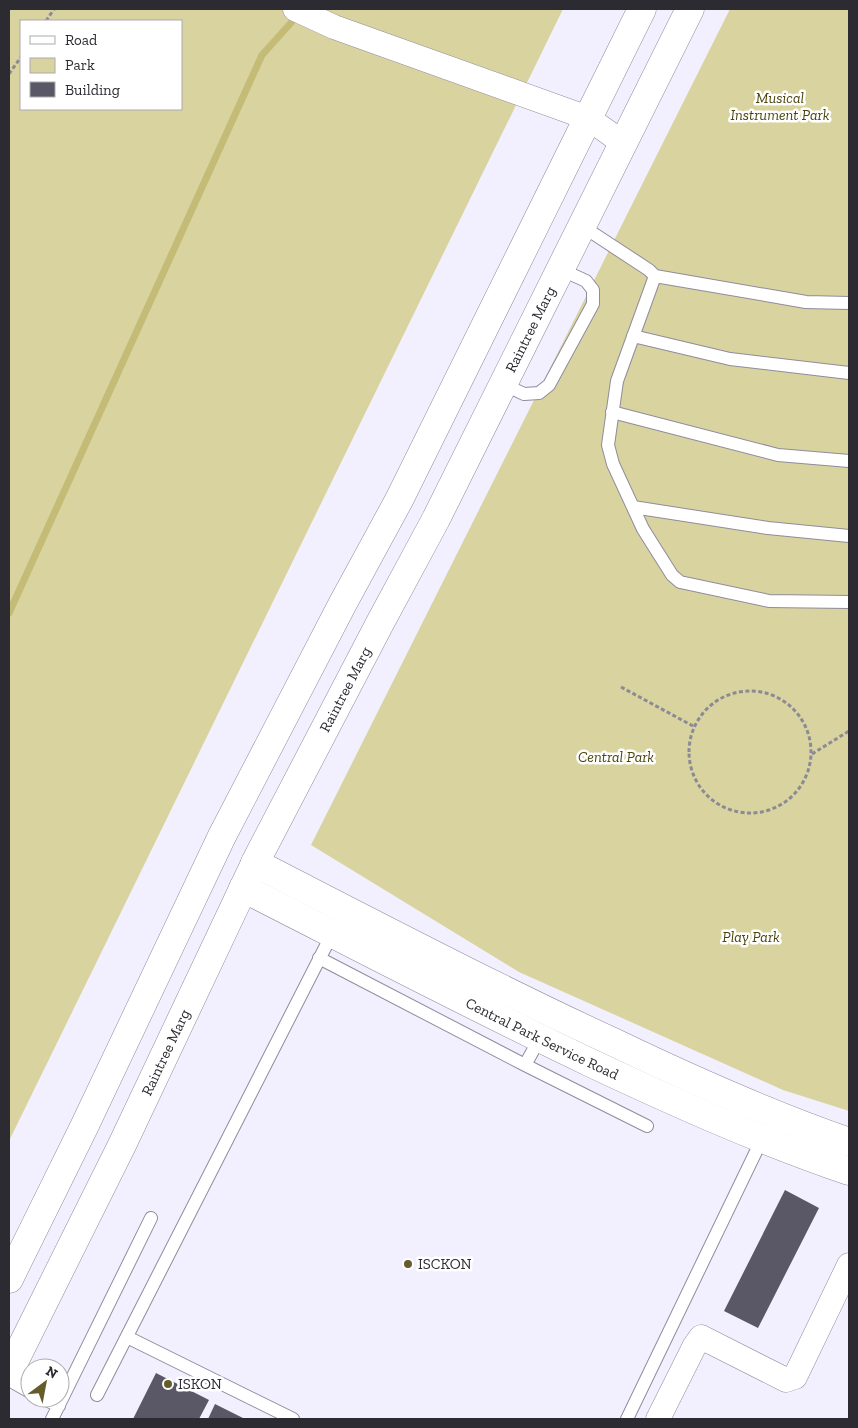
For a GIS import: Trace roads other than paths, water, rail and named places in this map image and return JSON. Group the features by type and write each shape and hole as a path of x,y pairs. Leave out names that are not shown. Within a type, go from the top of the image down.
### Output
{"main road":[{"path":"9,1279 84,1127 222,836 343,603 399,500 642,9"},
{"name":"Raintree Marg","path":"9,1372 122,1145 255,863 380,622 436,519 690,9"},
{"name":"Central Park Service Road","path":"255,863 487,982 669,1069 759,1108 849,1142"},
{"name":"Central Park Service Road","path":"243,888 540,1038 675,1102 762,1139 849,1171"}],"street":[{"path":"295,9 334,27 588,118 623,143"},
{"path":"658,1419 694,1347 701,1338 786,1380 796,1377 849,1265"}],"lane":[{"path":"582,226 649,270 655,276 806,302 849,303"},
{"path":"503,384 524,394 539,393 549,385 593,304 593,290 586,281 560,269"},
{"path":"655,276 616,381 608,445 613,464 643,529 672,575 680,582 769,601 849,602"},
{"path":"633,336 730,359 849,373"},
{"path":"612,412 778,455 849,461"},
{"path":"633,507 768,528 849,536"},
{"path":"97,1395 332,934"},
{"path":"319,958 647,1126"},
{"path":"525,1065 540,1038"},
{"path":"627,1419 762,1139"},
{"path":"70,1384 151,1218"},
{"path":"127,1338 292,1419"},
{"path":"9,1380 20,1386"}],"waterway":[{"path":"9,613 262,55 298,15"}],"place":[{"name":"ISCKON","path":"408,1264"},
{"name":"ISKON","path":"168,1384"}],"park label":[{"name":"Musical Instrument Park","path":"780,106"},
{"name":"Central Park","path":"616,757"},
{"name":"Play Park","path":"751,937"}]}
